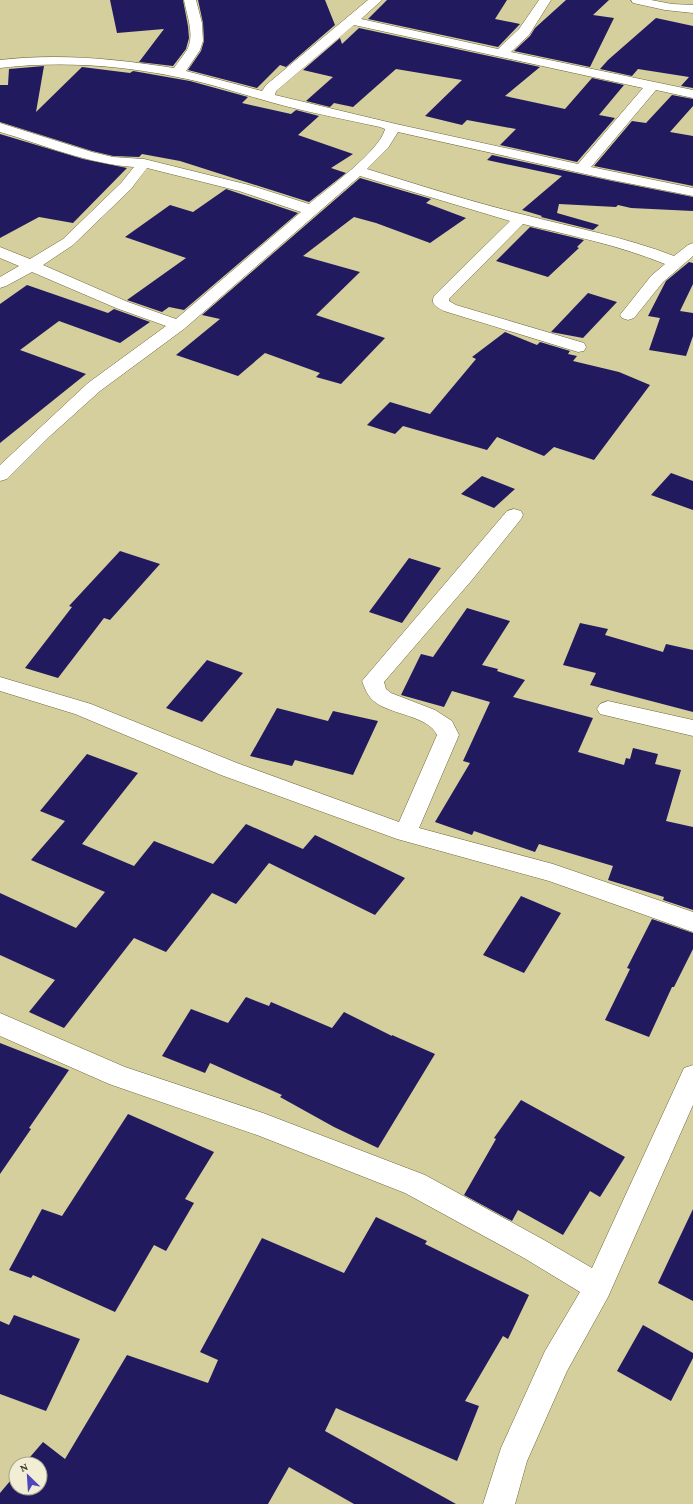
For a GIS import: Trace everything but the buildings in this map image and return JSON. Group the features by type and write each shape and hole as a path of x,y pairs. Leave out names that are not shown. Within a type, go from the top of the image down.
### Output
{"street":[{"path":"179,73 180,67 195,46 197,34 190,0"},
{"path":"269,97 268,92 271,88 376,0"},
{"path":"501,54 524,32 545,0"},
{"path":"637,0 673,8 693,9"},
{"path":"352,21 693,94"},
{"path":"0,64 63,60 128,64 179,73 289,103 372,120 392,127 693,192"},
{"path":"581,169 652,86"},
{"path":"0,127 88,155 113,161 144,163 244,188 311,210"},
{"path":"0,475 43,433 94,388 178,325 357,170 389,137 392,127"},
{"path":"0,283 31,266 68,242 126,186 144,163"},
{"path":"357,170 520,219 612,240 639,248 676,262"},
{"path":"520,219 441,298 441,303 450,308 578,346"},
{"path":"628,315 657,279 693,248"},
{"path":"0,252 122,305 178,325"},
{"path":"405,833 448,735 444,726 427,715 383,698 377,692 372,681 465,575 514,515"},
{"path":"0,684 83,709 229,769 405,833 553,873 693,922"},
{"path":"608,709 693,728"},
{"path":"0,1024 118,1076 263,1125 415,1184 534,1249 598,1287"},
{"path":"499,1504 512,1459 556,1361 598,1287 693,1076"}]}
